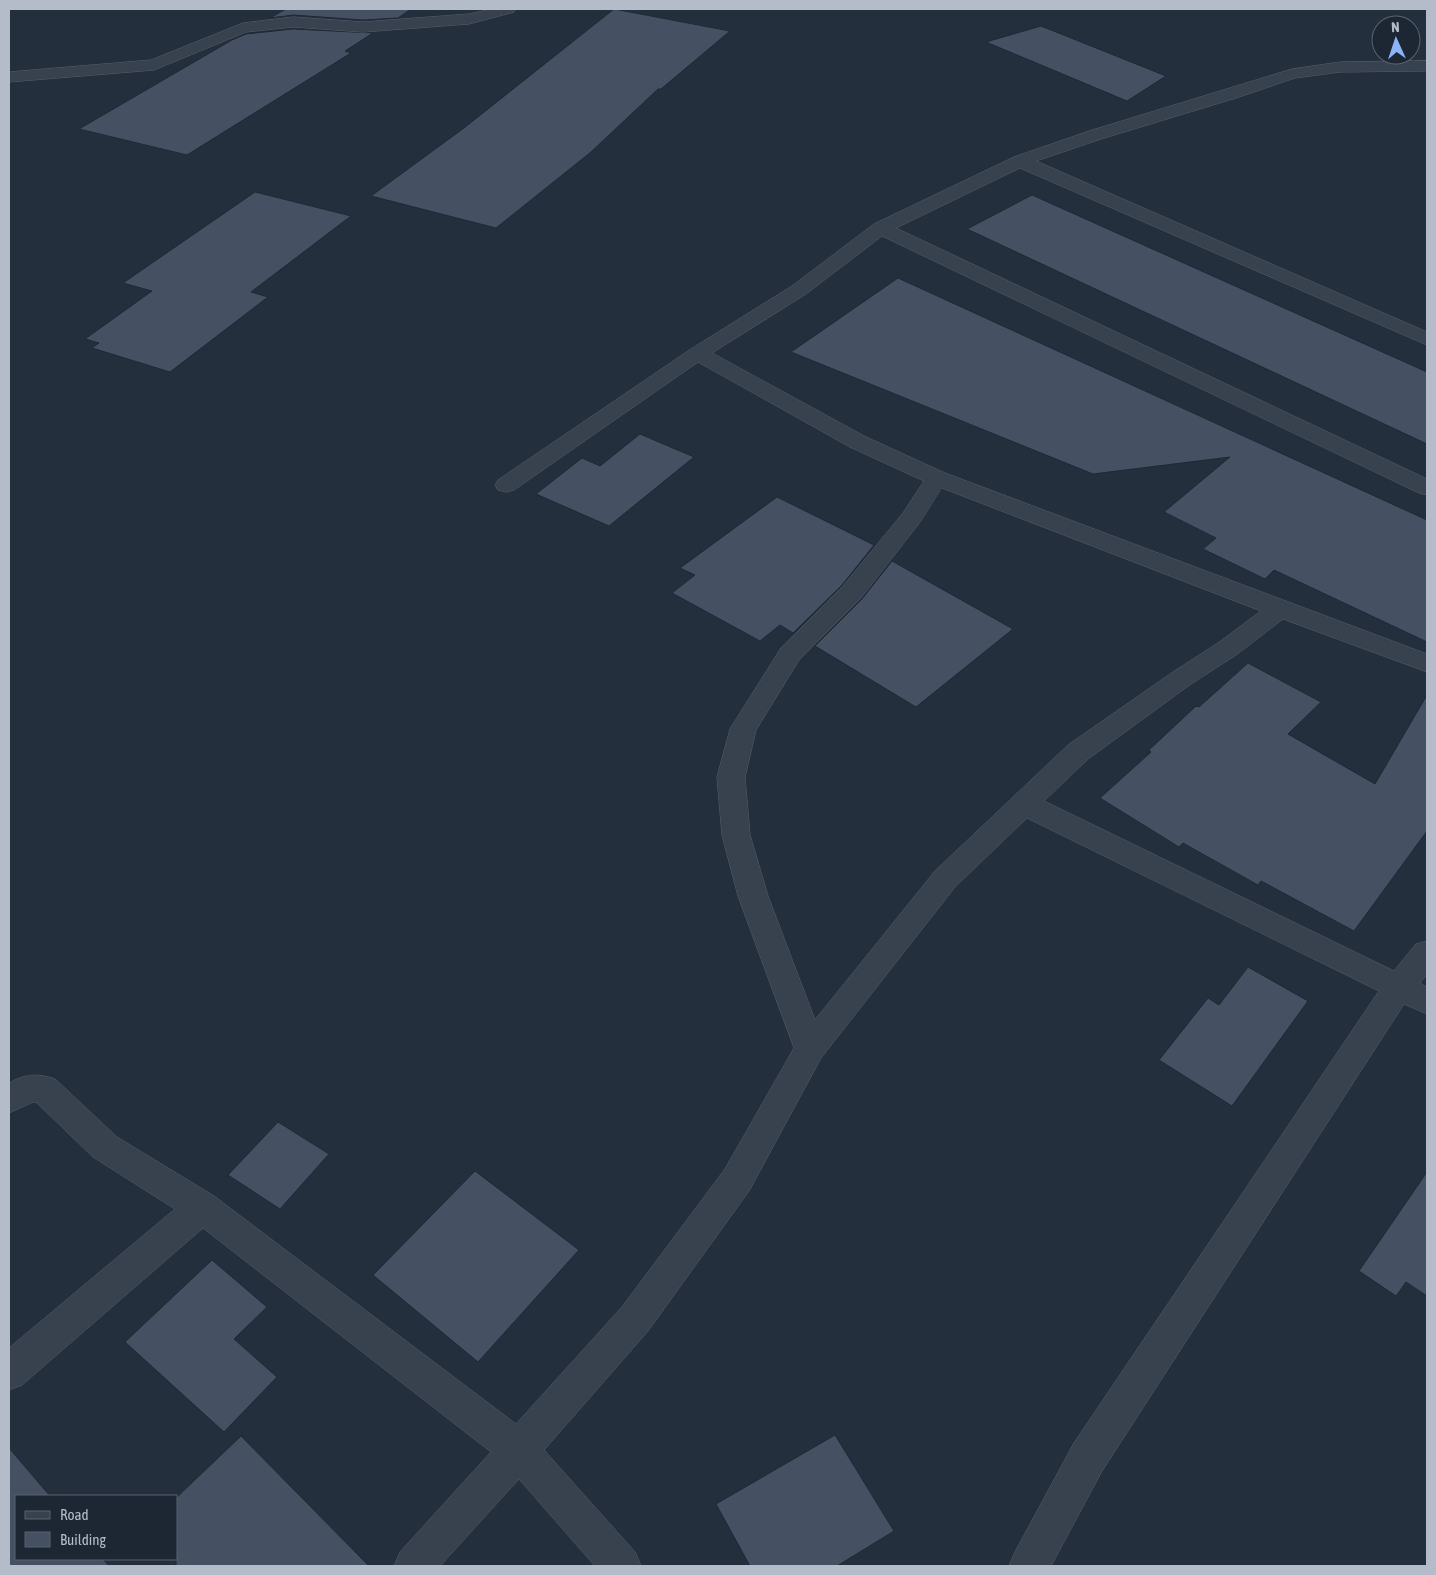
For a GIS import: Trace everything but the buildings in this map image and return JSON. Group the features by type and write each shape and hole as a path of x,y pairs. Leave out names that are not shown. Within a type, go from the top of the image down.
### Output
{"street":[{"path":"9,77 154,65 243,28 293,22 372,26 470,19 509,9"},
{"path":"506,485 698,353 799,290 881,228 1020,161 1095,135 1292,74 1340,67 1427,66"},
{"path":"1020,161 1427,339"},
{"path":"881,228 1427,488"},
{"path":"698,353 729,372 858,442 937,478 1427,663"},
{"path":"810,1049 753,896 736,835 731,777 744,729 790,654 852,592 912,517 937,478"},
{"path":"414,1566 634,1319 737,1180 810,1049 945,879 1078,752 1182,678 1227,649 1280,609"},
{"path":"1024,804 1413,994"},
{"path":"1029,1566 1088,1457 1413,994 1427,953"},
{"path":"9,1099 29,1088 44,1089 105,1148 202,1207 519,1450 621,1566"},
{"path":"9,1372 202,1207"}]}
